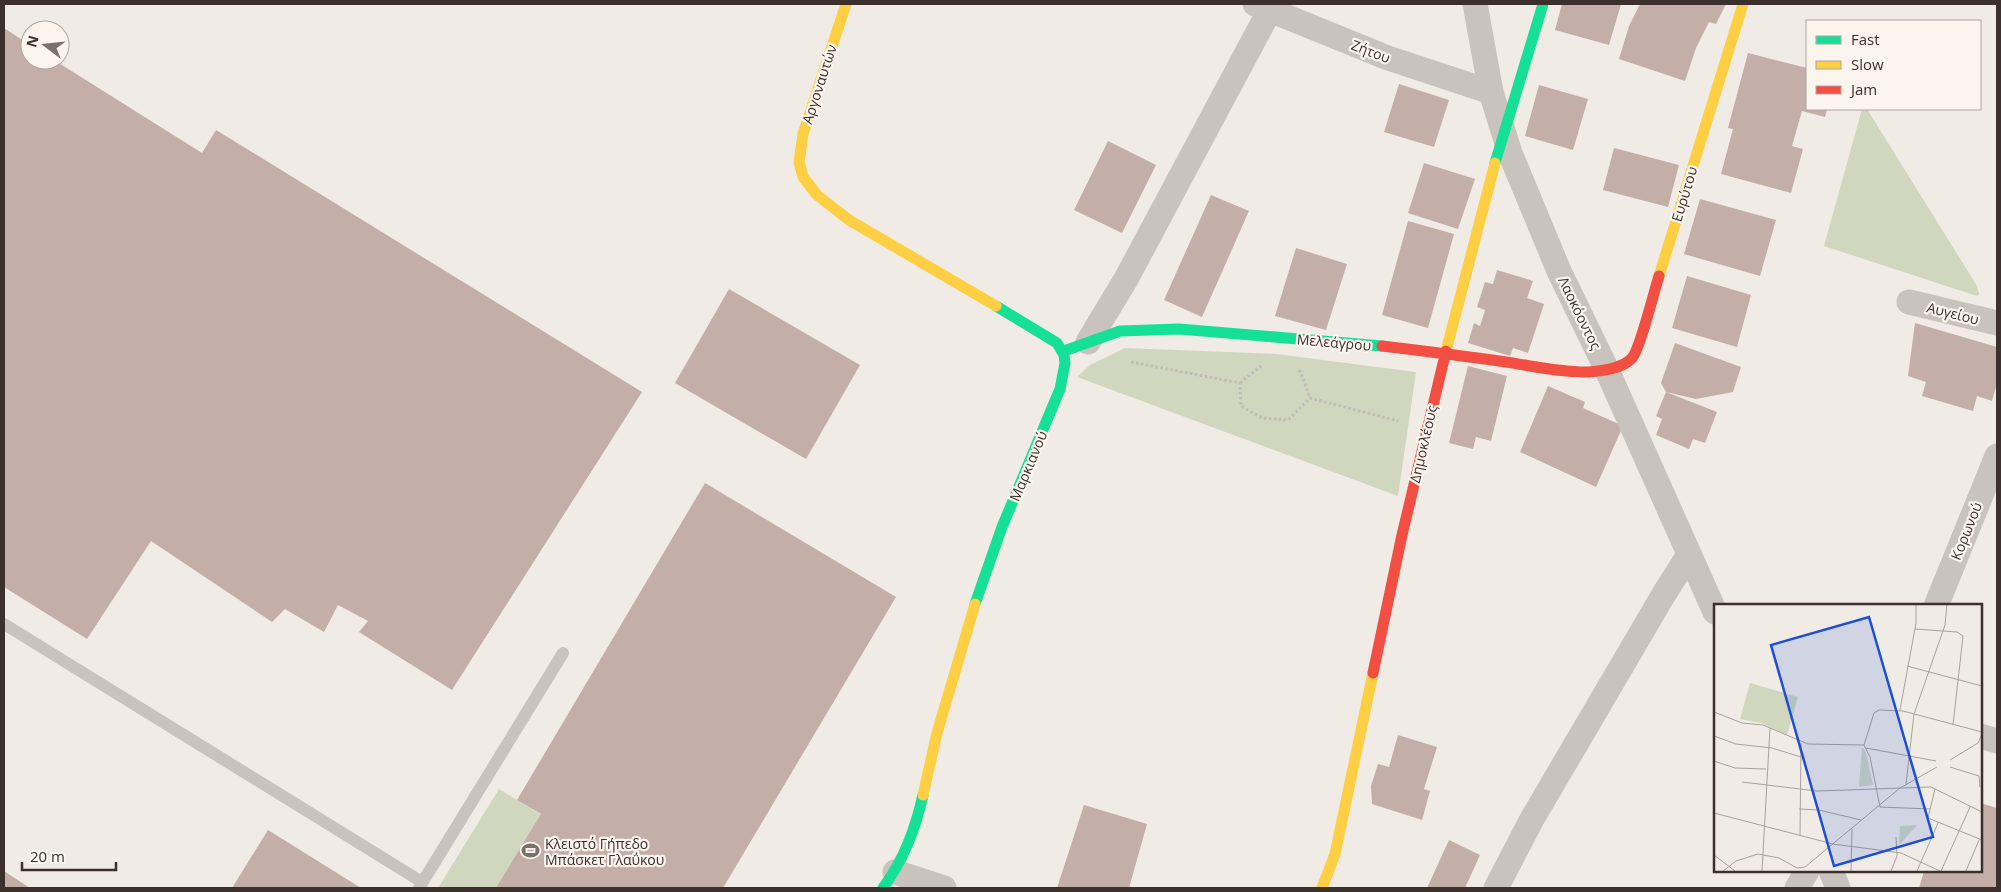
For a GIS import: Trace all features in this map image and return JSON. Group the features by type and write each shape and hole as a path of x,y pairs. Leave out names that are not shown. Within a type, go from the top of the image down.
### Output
{"street":[{"name":"Αργοναυτών","path":"846,4 800,143 799,166 803,177 817,194 848,220 1028,325 1057,344 1064,351"},
{"name":"Λαοκόοντος","path":"1474,4 1491,92 1503,132 1545,238 1607,370 1688,556 1714,610"},
{"name":"Δημοκλέους","path":"1322,888 1335,854 1340,834 1426,428 1445,352 1503,132 1543,4"},
{"name":"Ευρύτου","path":"1607,370 1623,364 1632,358 1638,345 1743,4"},
{"name":"Ζήτου","path":"1266,6 1388,58 1491,92"},
{"path":"1088,342 1126,279 1266,6"},
{"name":"Αυγείου","path":"1909,302 1997,323"},
{"name":"Μελεάγρου","path":"1064,351 1120,331 1179,329 1329,340 1445,352 1553,369 1588,372 1607,370"},
{"name":"Μαρκιανού","path":"889,880 907,851 918,822 937,734 994,548 1060,389 1066,365 1064,351"},
{"name":"Κορωνού","path":"1937,604 1997,456"},
{"path":"1496,888 1532,819 1688,556"},
{"path":"1981,736 1997,741"},
{"path":"1798,888 1806,872"},
{"path":"1830,872 1838,888"},
{"path":"889,880 944,888"}],"lane":[{"path":"4,624 420,885 563,653"}],"path":[{"path":"1123,361 1240,383 1268,361"},
{"path":"1295,366 1301,373 1310,398"},
{"path":"1240,383 1241,406 1262,418 1288,420 1310,398"},
{"path":"1310,398 1426,428"}],"green space":[{"path":"1862,110 1868,110 1977,286 1979,294 1977,296 1824,246"},
{"path":"1125,348 1276,354 1416,372 1398,496 1077,377 1090,365"},
{"name":"Κλειστό Γήπεδο Μπάσκετ Γλαΰκου","path":"499,789 662,888 438,888"}],"building":[{"path":"1562,4 1621,4 1609,45 1555,30"},
{"path":"1640,4 1726,4 1716,24 1709,22 1696,48 1685,81 1619,59 1629,26"},
{"path":"4,28 20,38 20,70 70,70 202,153 216,130 642,392 452,690 359,632 368,621 338,605 324,632 285,609 272,622 151,541 87,639 4,587"},
{"path":"1748,53 1806,68 1806,110 1827,110 1825,117 1802,111 1792,146 1803,149 1791,193 1721,174 1733,129 1728,128"},
{"path":"1399,84 1449,100 1434,147 1384,132"},
{"path":"1539,85 1588,99 1573,150 1525,136"},
{"path":"1108,141 1156,165 1122,233 1074,210"},
{"path":"1614,148 1679,165 1668,207 1603,190"},
{"path":"1424,163 1475,179 1458,229 1408,213"},
{"path":"1211,195 1249,211 1202,317 1164,300"},
{"path":"1700,199 1776,220 1760,276 1684,254"},
{"path":"1408,221 1454,234 1428,328 1382,315"},
{"path":"1296,248 1347,264 1326,330 1275,316"},
{"path":"1497,270 1533,281 1527,298 1544,304 1528,353 1513,348 1510,356 1468,343 1474,323 1480,326 1485,310 1477,307 1485,282 1493,284"},
{"path":"1687,276 1751,295 1737,347 1672,328"},
{"path":"729,289 860,365 806,459 675,383"},
{"path":"1915,323 1997,347 1997,383 1992,401 1977,396 1973,411 1922,396 1926,382 1908,376"},
{"path":"1675,343 1741,367 1733,392 1696,399 1666,392 1661,383"},
{"path":"1468,366 1507,376 1491,441 1476,437 1473,449 1449,443"},
{"path":"1548,386 1585,402 1583,408 1623,426 1596,487 1520,452"},
{"path":"1666,392 1717,412 1705,443 1693,439 1689,449 1656,435 1662,419 1656,416"},
{"path":"705,483 896,597 723,888 496,888 541,814 517,800"},
{"path":"1398,735 1437,747 1424,789 1430,791 1422,820 1372,804 1371,786 1378,764 1389,767"},
{"path":"1981,803 1997,808 1997,888 1919,888 1924,872 1981,872"},
{"path":"1084,805 1147,824 1129,888 1057,888"},
{"path":"268,830 361,888 232,888"},
{"path":"1449,840 1480,855 1465,888 1427,888"},
{"path":"4,871 30,888 4,888"}],"traffic: fast":[{"path":"1495,163 1543,4"},
{"path":"975,604 1002,527 1060,389 1065,363 1064,355 1057,343 996,306"},
{"path":"1064,351 1120,331 1179,329 1382,346"},
{"path":"883,888 908,844 923,795"}],"traffic: slow":[{"path":"846,4 803,134 799,162 803,177 817,195 849,220 996,306"},
{"path":"1659,276 1743,4"},
{"path":"1446,351 1495,163"},
{"path":"923,795 937,733 975,604"},
{"path":"1322,888 1335,854 1373,673"}],"traffic: jam":[{"path":"1382,346 1548,369 1589,372 1612,369 1628,362 1635,353 1659,276"},
{"path":"1373,673 1402,535 1446,351"}],"place":[{"name":"Κλειστό Γήπεδο Μπάσκετ Γλαΰκου","path":"531,851"}]}
